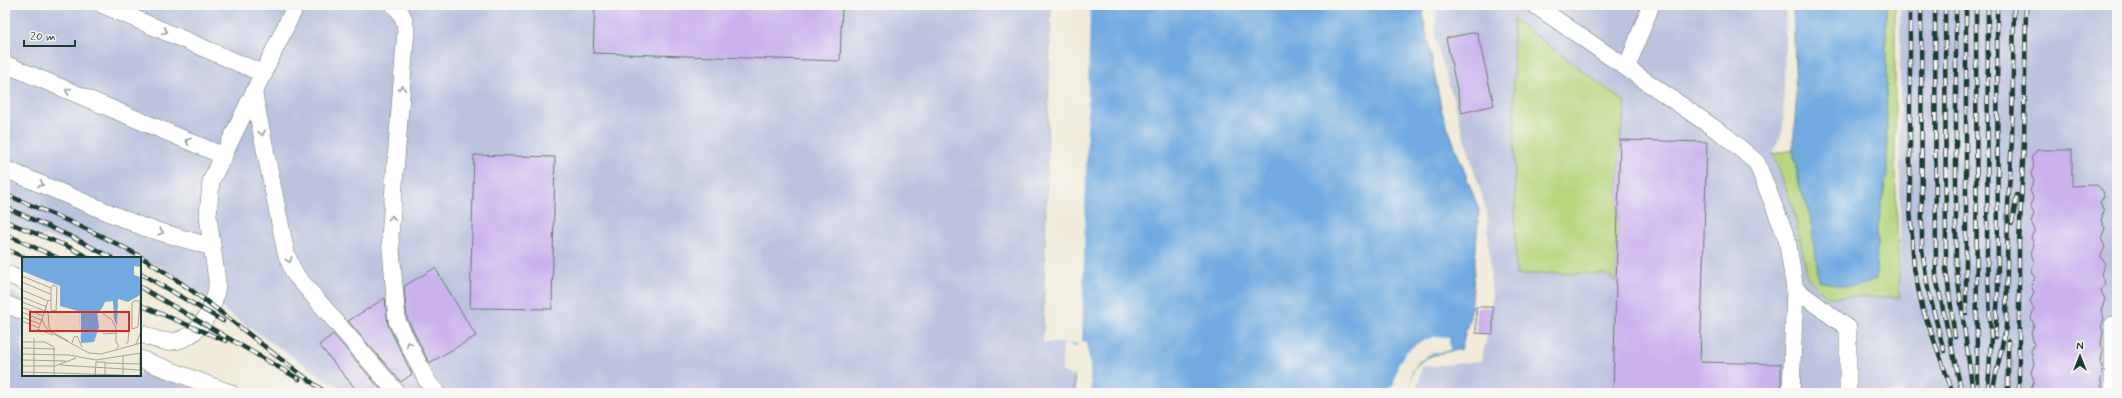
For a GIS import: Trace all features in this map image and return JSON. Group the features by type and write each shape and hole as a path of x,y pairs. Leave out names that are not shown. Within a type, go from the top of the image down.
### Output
{"lane":[{"path":"103,5 264,74"},
{"path":"141,333 164,342 184,338 197,329 212,306 217,291 208,204 211,181 254,95 296,5"},
{"path":"1535,5 1727,137 1757,163 1787,239 1795,289 1791,393"},
{"path":"1627,67 1651,5"},
{"path":"399,7 405,20 406,30 390,237 397,321 426,379 436,393"},
{"path":"5,64 224,156"},
{"path":"254,95 286,253 294,273 397,393"},
{"path":"5,169 143,227 212,247"},
{"path":"5,273 22,281"},
{"path":"1795,289 1848,328 1848,393"},
{"path":"5,304 22,311"},
{"path":"2113,325 2113,393"},
{"path":"141,359 230,393"},
{"path":"426,379 443,393"},
{"path":"426,379 451,393"}],"shaded area":[{"path":"5,5 1090,5 1082,344 1063,344 1062,371 1074,377 1074,393 346,393 159,266 141,261 141,257 124,257 5,226"},
{"path":"1437,5 1786,5 1783,129 1773,154 1827,297 1900,297 1900,5 2117,5 2117,393 1416,393 1422,367 1481,361 1489,328 1492,298 1487,213 1435,38"},
{"path":"5,288 22,299 22,376 141,376 141,355 228,393 5,393"}],"green space":[{"path":"1886,5 1895,5 1895,169 1900,297 1827,297 1808,278 1793,208 1773,154 1793,150 1800,188 1809,210 1876,280 1877,233 1887,173"},
{"path":"1513,19 1626,103 1620,140 1616,282 1607,274 1553,273 1516,275"}],"water":[{"path":"1051,5 1425,5 1423,15 1442,112 1479,210 1471,312 1461,349 1434,355 1417,365 1412,373 1410,393 1074,393 1074,377 1078,352 1070,343 1043,343"},
{"path":"1793,5 1886,5 1887,173 1877,233 1876,280 1861,285 1841,286 1819,281 1809,210 1800,188 1793,150 1796,103"}],"pier":[{"path":"1051,5 1090,5 1082,342 1086,341 1090,366 1091,393 1076,393 1074,369 1076,353 1072,348 1079,344 1043,343"},
{"path":"1434,337 1449,338 1450,350 1430,354 1418,362 1412,371 1410,393 1383,393 1394,385 1398,364 1406,352 1423,340"}],"building":[{"path":"595,5 842,6 840,61 593,53"},
{"path":"1477,32 1494,105 1462,113 1446,38"},
{"path":"1620,140 1707,142 1700,362 1781,364 1781,393 1613,393"},
{"path":"2037,150 2072,150 2072,186 2097,185 2103,191 2104,196 2100,202 2104,211 2101,220 2105,229 2101,238 2105,247 2101,256 2105,264 2101,274 2105,282 2101,291 2105,299 2101,310 2104,318 2101,327 2103,331 2101,345 2103,349 2101,363 2103,366 2101,381 2103,393 2029,393 2034,381 2031,373 2034,363 2031,351 2034,344 2031,333 2034,325 2031,318 2034,309 2030,301 2034,293 2031,285 2035,278 2031,272 2034,262 2031,253 2034,245 2031,237 2035,230 2031,222 2034,214 2030,206 2033,198 2030,190 2034,182 2031,174 2034,166 2031,158"},
{"path":"474,155 555,157 552,309 470,308"},
{"path":"435,268 476,336 429,363 407,318 404,286"},
{"path":"385,298 388,325 412,374 401,382 348,321"},
{"path":"1476,307 1493,307 1493,334 1476,333"},
{"path":"333,334 384,393 359,393 319,345"}],"railway":[{"path":"1910,5 1910,206 1914,268 1922,307 1953,393"},
{"path":"1921,5 1922,249 1928,289 1944,351"},
{"path":"1935,5 1936,278 1962,393"},
{"path":"1945,5 1946,269 1955,337"},
{"path":"1956,5 1956,266 1973,393"},
{"path":"1966,5 1966,313"},
{"path":"1976,5 1977,391"},
{"path":"1988,5 1987,258 1991,337 1988,391"},
{"path":"1995,337 1998,294 1997,5"},
{"path":"1992,393 2006,327 2008,206 2012,139 2014,5"},
{"path":"2019,393 2019,244 2024,141 2026,5"},
{"path":"5,194 91,231 141,257 192,291 274,354"},
{"path":"2012,223 2017,195"},
{"path":"5,207 74,238 110,257"},
{"path":"5,221 69,247 87,257"},
{"path":"5,234 56,257"},
{"path":"5,249 25,257"},
{"path":"141,274 223,321"},
{"path":"141,288 299,379"},
{"path":"141,305 226,341"},
{"path":"2008,341 2008,393"},
{"path":"270,351 326,393"}]}
